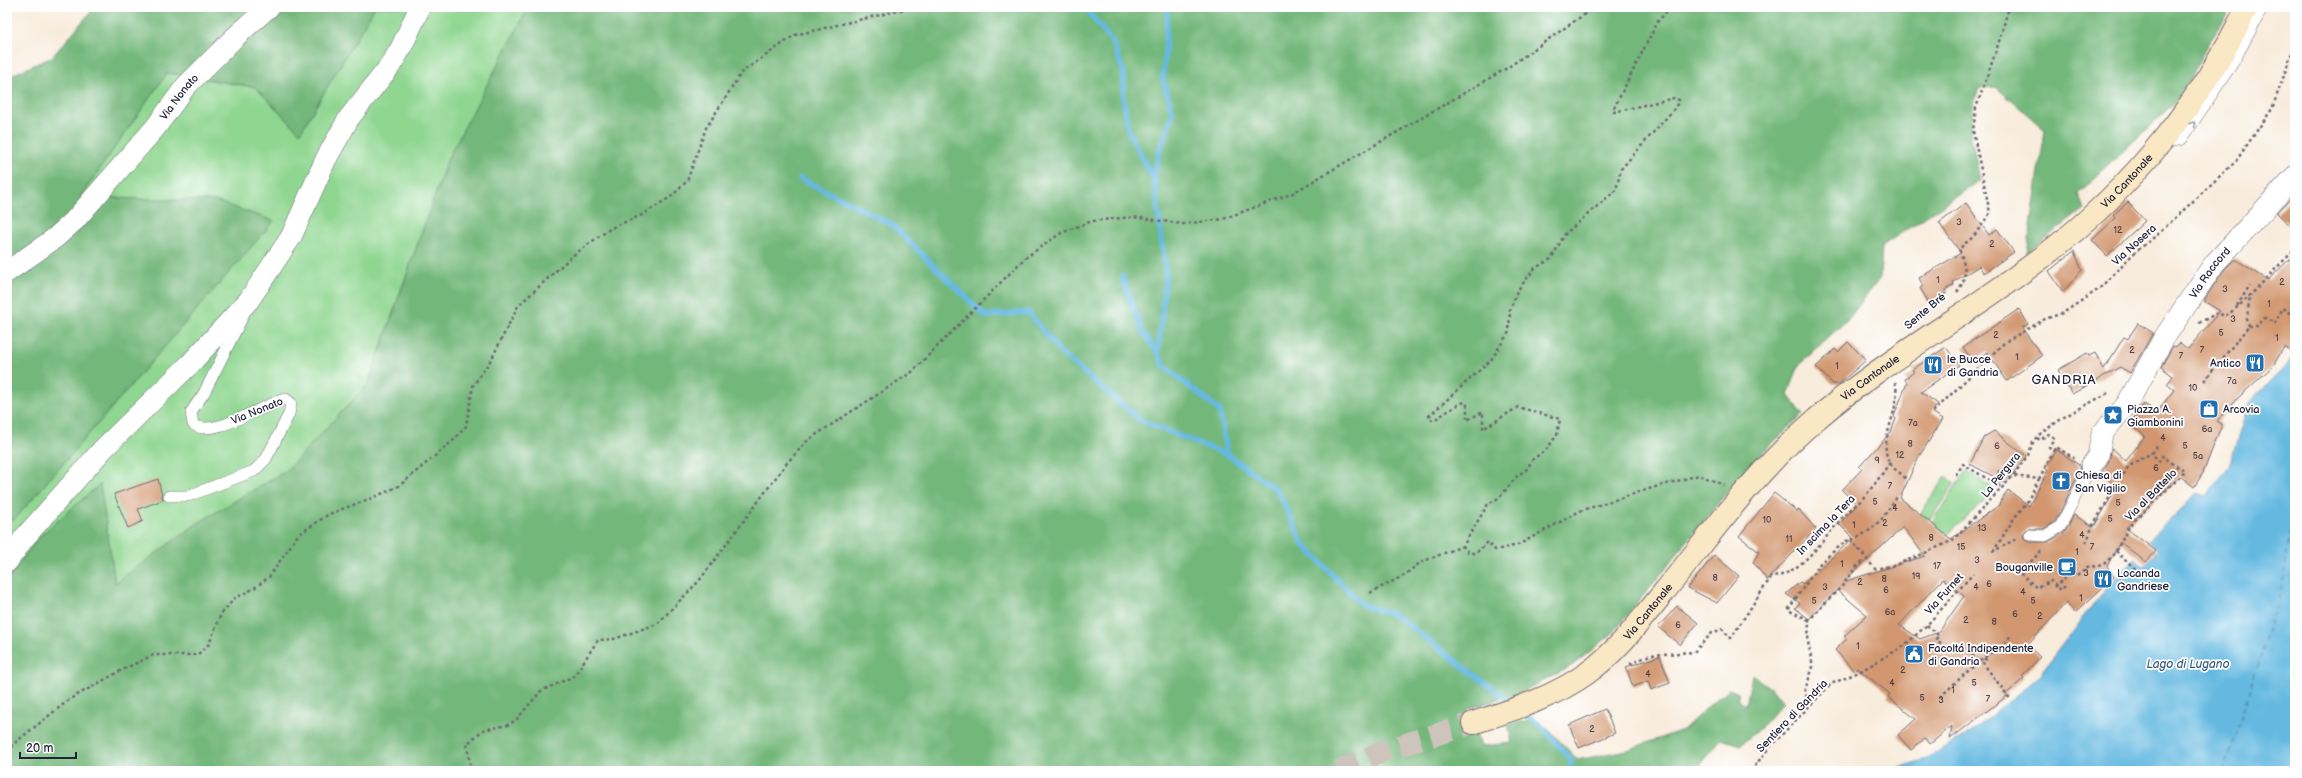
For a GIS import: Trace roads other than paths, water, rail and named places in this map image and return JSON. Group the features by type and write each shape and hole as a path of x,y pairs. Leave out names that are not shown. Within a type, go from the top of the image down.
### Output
{"main road":[{"name":"Via Cantonale","path":"1473,723 1506,713 1533,702 1571,683 1600,662 1631,633 1761,474 1812,422 1853,390 2049,252 2102,206 2162,143 2219,60 2247,7"}],"street":[{"name":"Via Nonato","path":"7,272 55,238 74,221 147,138 186,86 234,38 269,7"},
{"name":"Via Nonato","path":"7,562 24,538 103,449 207,348 249,300 291,237 326,159 346,123 394,60 420,7"},
{"name":"Via Raccord","path":"2091,466 2098,456 2102,434 2126,404 2141,382 2164,338 2214,264 2295,176"}],"lane":[{"path":"2162,143 2182,139 2234,62 2263,7"},
{"name":"Via Nonato","path":"170,496 188,496 254,472 266,459 290,414 291,403 286,398 246,416 206,429 196,427 191,420 192,409 204,393 241,321 249,300"},
{"path":"2030,535 2045,536 2060,527 2091,466"}],"water":[{"name":"Lago di Lugano","path":"2295,352 2295,771 1889,771 1923,760 1967,735 2036,679 2084,616 2134,558 2145,566 2158,550 2147,541 2197,493 2207,496 2229,466 2249,403 2289,363"}],"waterway":[{"path":"1154,180 1158,156 1173,113 1163,79 1168,7"},
{"path":"1087,10 1113,43 1124,74 1123,96 1128,130 1154,180 1166,275 1158,353 1164,366 1219,410 1228,455"},
{"path":"800,178 891,224 985,316 1028,312 1061,353 1140,420 1228,455 1277,490 1304,545 1362,605 1395,615 1513,704"},
{"path":"1122,276 1142,331 1158,353"},
{"path":"1522,712 1540,725 1571,759 1570,771"}],"tunnel":[{"path":"1338,771 1387,750 1473,723"}],"place":[{"name":"Antico","path":"2255,363"},
{"name":"le Bucce di Gandria","path":"1933,365"},
{"name":"Arcovia","path":"2209,409"},
{"name":"Piazza A. Giambonini","path":"2113,415"},
{"name":"Chiesa di San Vigilio","path":"2061,481"},
{"name":"Bouganville","path":"2067,567"},
{"name":"Locanda Gandriese","path":"2103,579"},
{"name":"Facoltá Indipendente di Gandria","path":"1914,654"}],"district":[{"name":"GANDRIA","path":"2064,380"}]}
